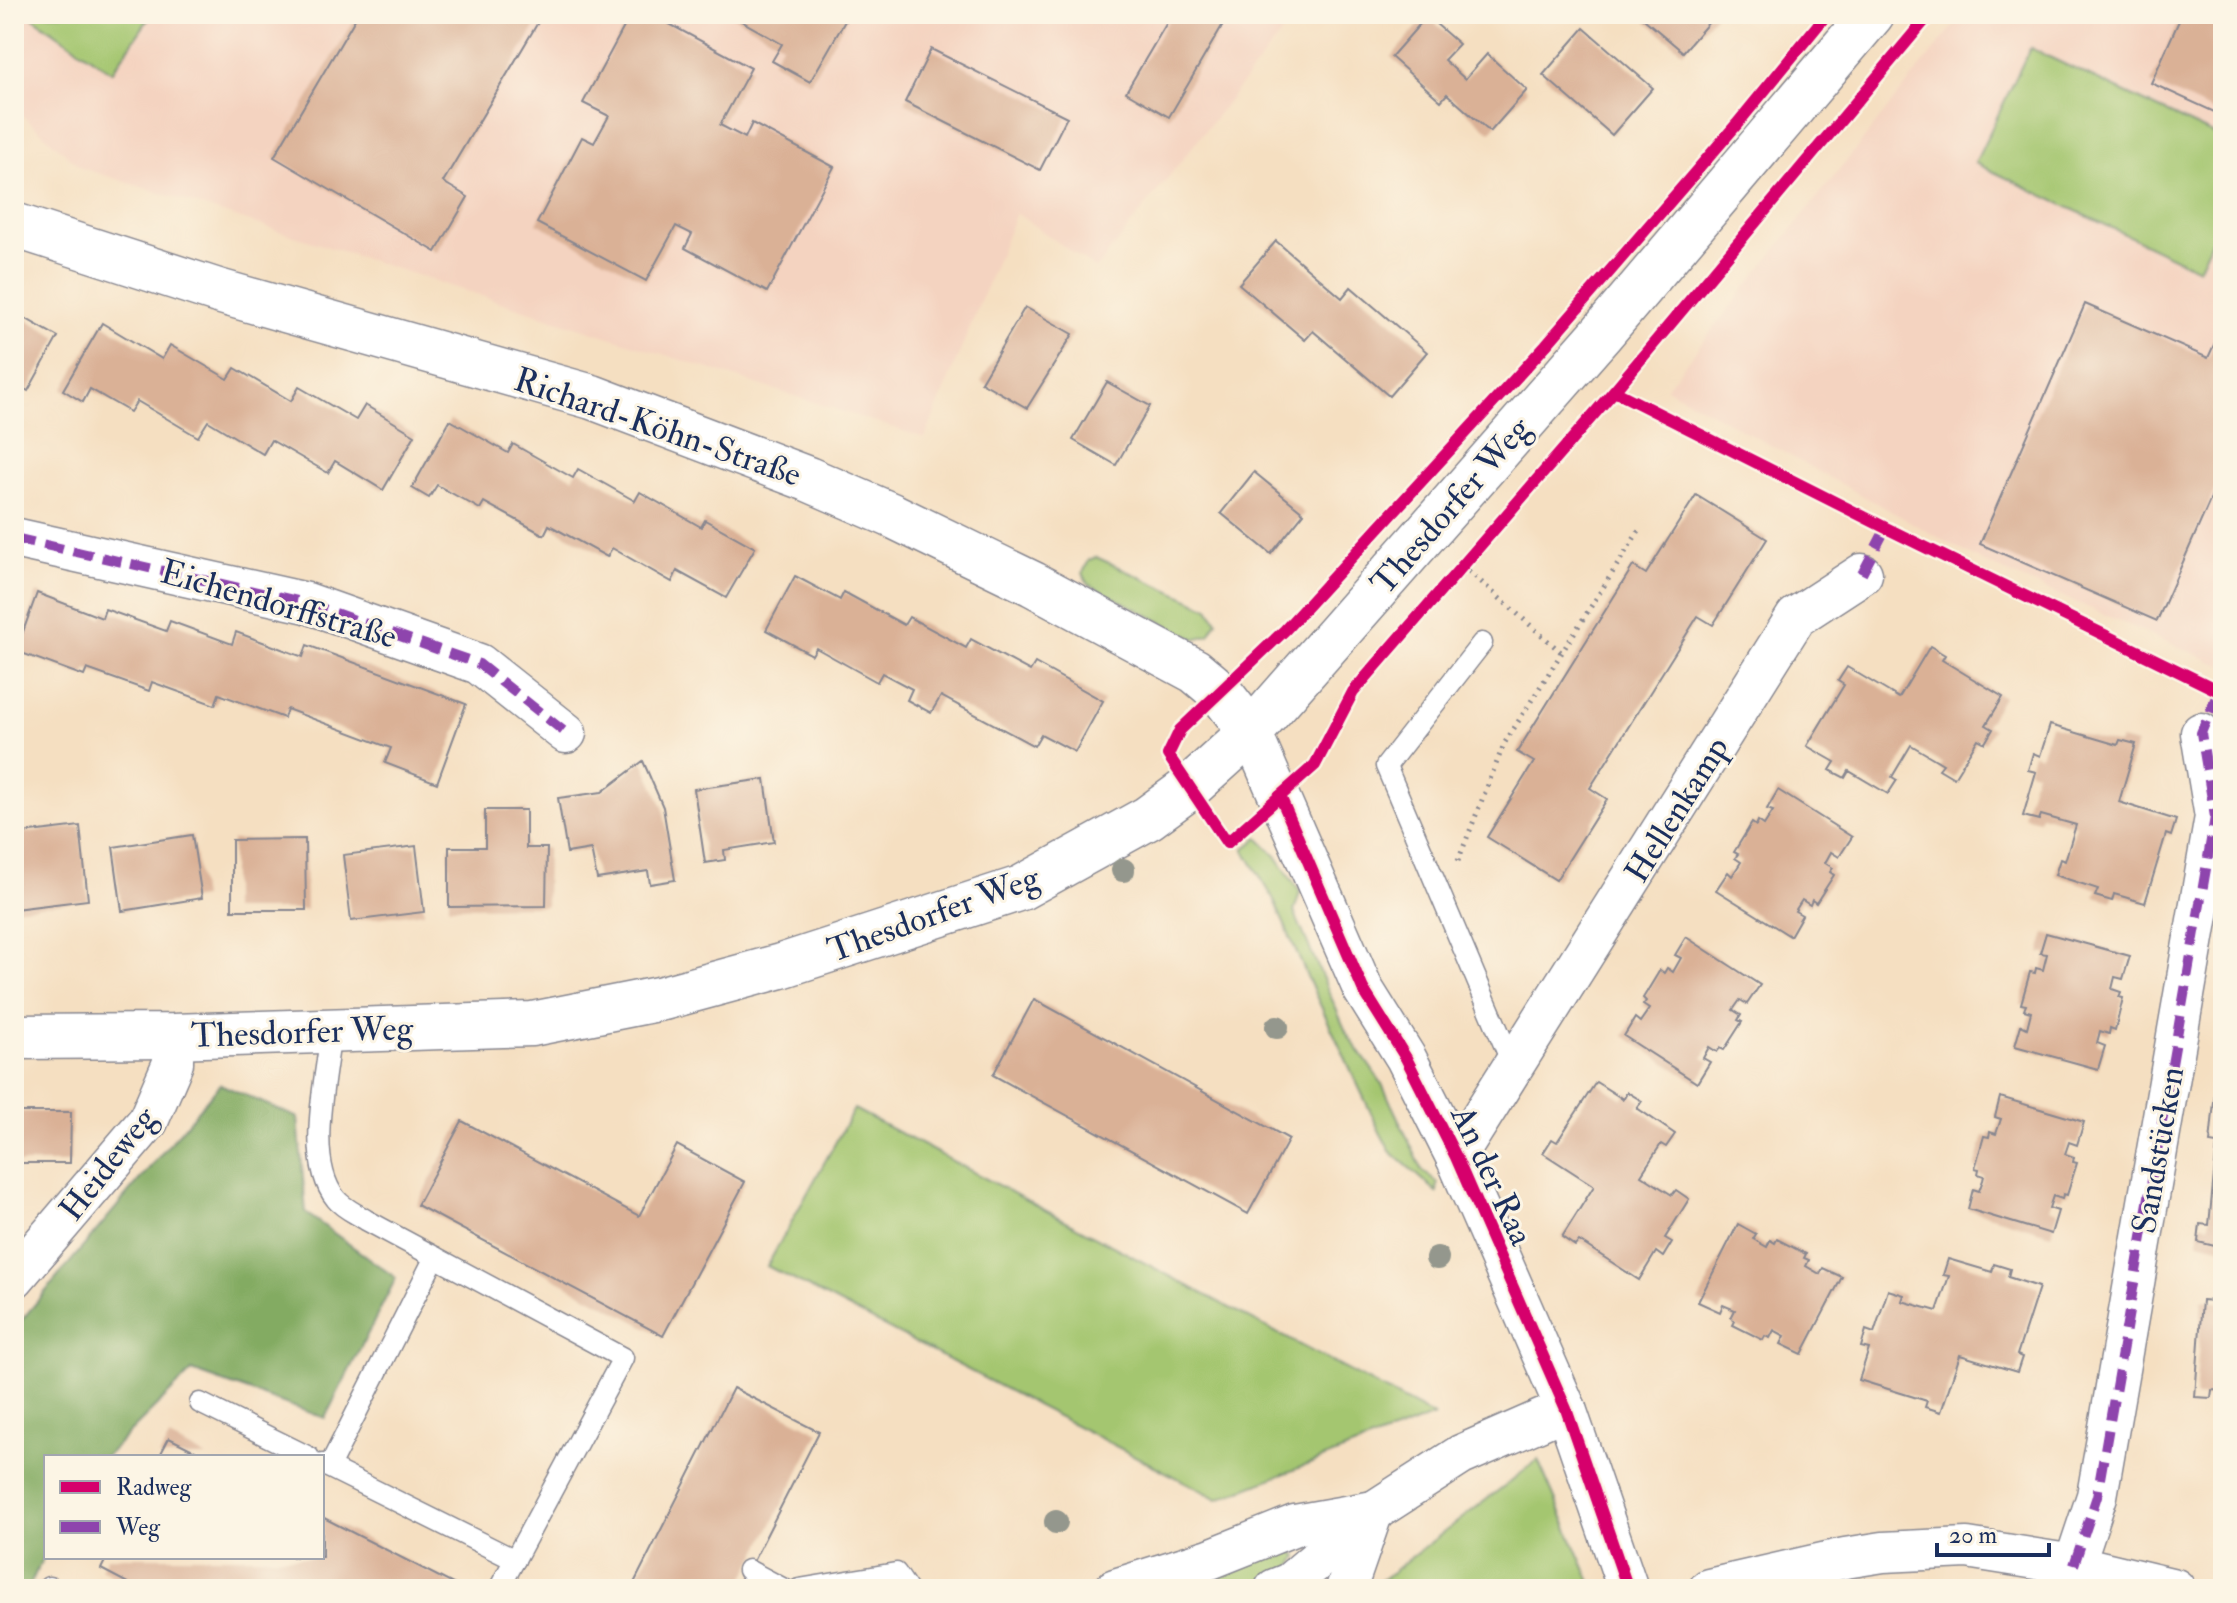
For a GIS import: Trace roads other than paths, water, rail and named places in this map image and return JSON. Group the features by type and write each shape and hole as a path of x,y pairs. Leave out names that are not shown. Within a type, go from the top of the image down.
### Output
{"street":[{"name":"Thesdorfer Weg","path":"14,1037 173,1036 532,1024 663,998 781,966 1021,888 1148,818 1189,788 1251,732 1602,333 1872,14"},
{"name":"Richard-Köhn-Straße","path":"14,225 218,291 592,397 808,479 891,515 1033,584 1195,671 1220,692 1251,732"},
{"name":"Eichendorffstraße","path":"14,538 307,603 479,664 566,733"},
{"name":"Hellenkamp","path":"1456,1157 1796,617 1862,574"},
{"name":"An der Raa","path":"1251,732 1363,989 1406,1058 1456,1157 1566,1409 1628,1589"},
{"name":"Sandstücken","path":"2074,1565 2097,1496 2215,817 2201,733"},
{"name":"Heideweg","path":"14,1278 148,1121 173,1063 173,1036"},
{"path":"1275,1589 1290,1583 1374,1511 1461,1455 1566,1409"},
{"path":"1115,1589 1210,1559 1295,1525 1374,1511"},
{"path":"1346,1589 1374,1511"},
{"path":"1709,1589 1845,1558 1883,1552 1967,1548 2074,1565 2175,1589"}],"lane":[{"path":"1482,643 1386,766 1514,1069"},
{"path":"331,1029 318,1143 323,1177 337,1201 623,1358 499,1589"},
{"path":"435,1257 326,1466 515,1560"},
{"path":"200,1403 305,1455"},
{"path":"748,1570 784,1589"},
{"path":"799,1589 896,1573 907,1589"}]}
